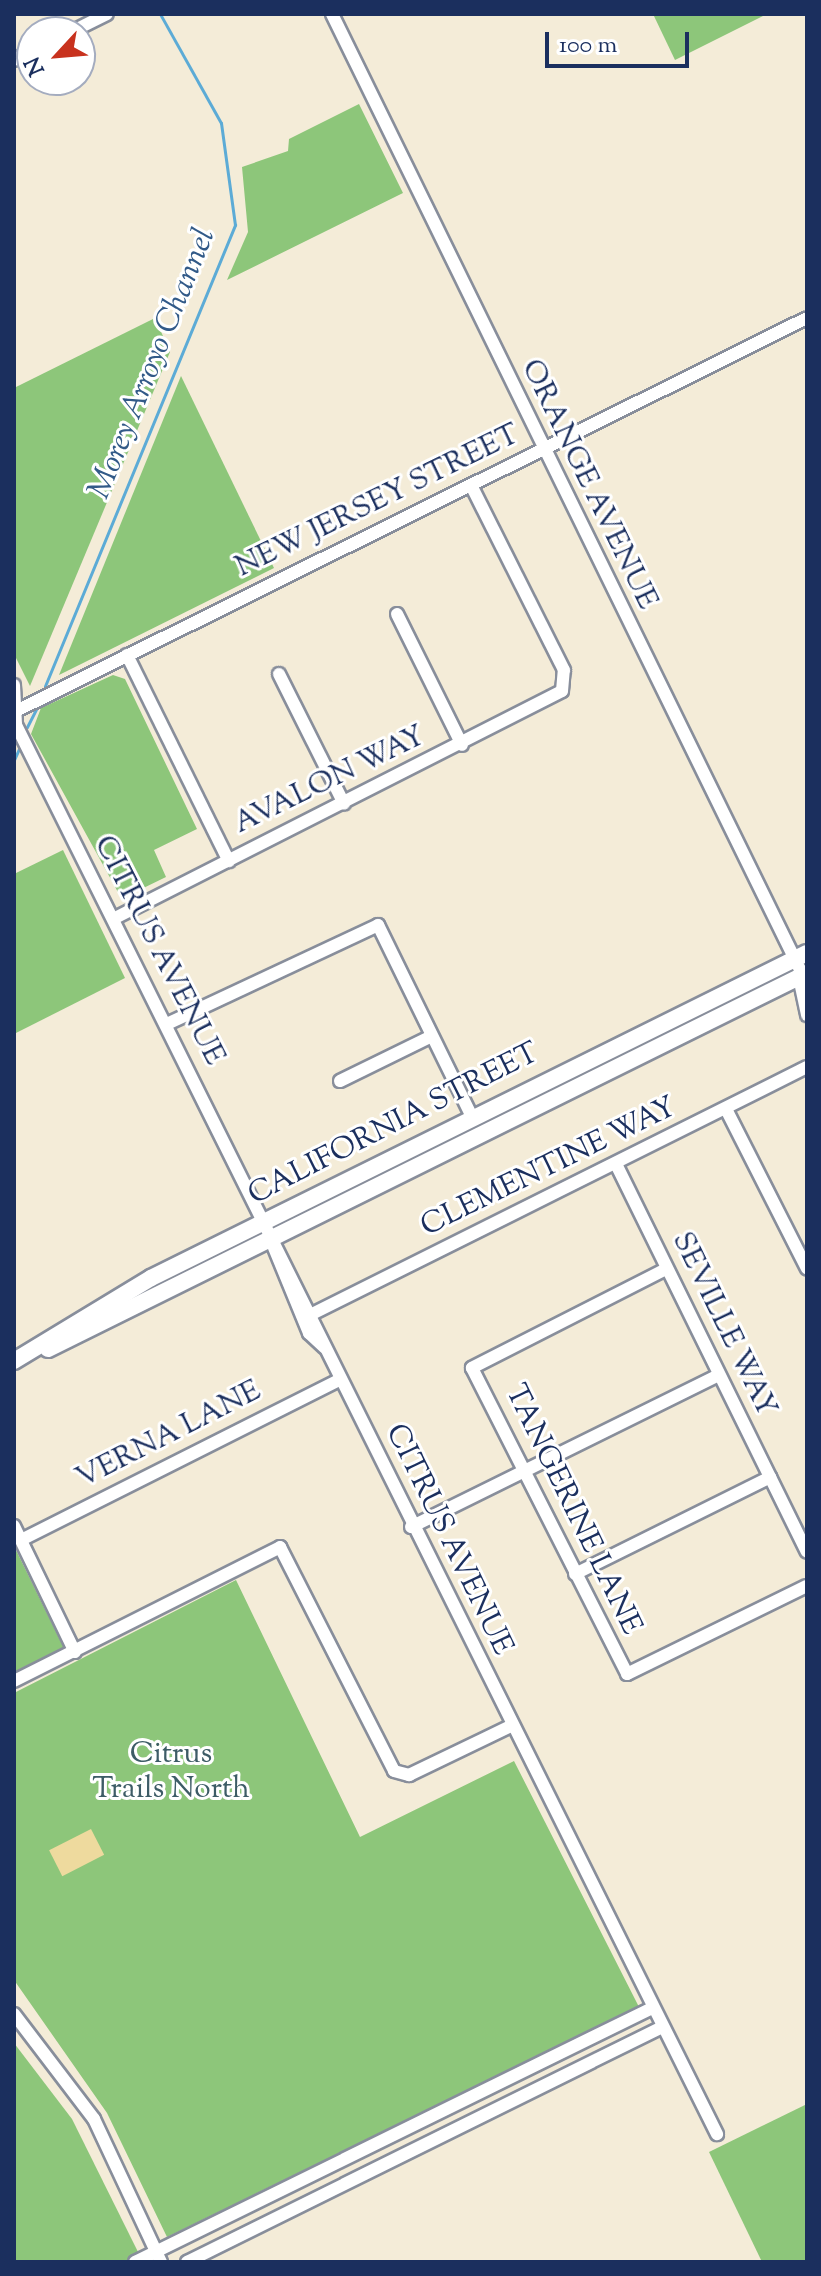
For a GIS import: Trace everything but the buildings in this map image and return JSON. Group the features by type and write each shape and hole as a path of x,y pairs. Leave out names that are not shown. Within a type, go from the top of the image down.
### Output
{"main road":[{"name":"CALIFORNIA STREET","path":"267,1230 472,1117 807,953"},
{"name":"CALIFORNIA STREET","path":"14,1361 151,1278 267,1230 804,978"}],"street":[{"name":"ORANGE AVENUE","path":"332,14 791,961 804,978 807,1015"},
{"name":"NEW JERSEY STREET","path":"16,710 807,318"},
{"name":"AVALON WAY","path":"115,918 462,745 566,687 564,670 471,485"},
{"path":"397,614 462,745"},
{"path":"127,655 229,861"},
{"path":"279,674 344,804"},
{"name":"CITRUS AVENUE","path":"14,685 16,725 115,918 267,1230 314,1313 324,1347 411,1527 717,2134"},
{"path":"167,1024 378,925 472,1117"},
{"path":"340,1081 432,1036"},
{"name":"CLEMENTINE WAY","path":"314,1313 807,1067"},
{"path":"726,1109 807,1269"},
{"name":"SEVILLE WAY","path":"616,1164 807,1552"},
{"name":"CITRUS AVENUE","path":"267,1230 309,1333 324,1347"},
{"name":"TANGERINE LANE","path":"666,1269 472,1368 627,1674 807,1586"},
{"path":"411,1527 718,1375"},
{"name":"VERNA LANE","path":"21,1540 341,1379"},
{"path":"575,1574 770,1477"},
{"path":"14,1526 75,1652"},
{"path":"14,1681 280,1547 400,1774 511,1726"},
{"path":"135,2262 158,2257 652,2008"},
{"path":"14,2014 94,2119 158,2257"},
{"path":"187,2262 662,2027"},
{"path":"398,2134 407,2153"},
{"path":"212,2250 218,2262"}],"green space":[{"path":"653,14 767,14 675,60"},
{"path":"359,104 403,193 227,280 248,232 242,167 288,151 289,139"},
{"path":"155,318 170,352 30,686 14,654 14,388"},
{"path":"181,376 274,568 59,675"},
{"path":"113,675 125,679 197,829 154,850 166,877 127,896 119,894 31,734 41,708"},
{"path":"63,850 125,978 14,1034 14,874"},
{"path":"14,1546 64,1648 14,1673"},
{"name":"Citrus Trails North","path":"236,1580 360,1837 514,1761 639,2007 167,2237 107,2113 14,1980 14,1693"},
{"path":"14,2043 72,2119 143,2262 14,2262"},
{"path":"807,2104 807,2262 762,2262 709,2152"}],"sand":[{"path":"91,1829 104,1855 62,1876 49,1850"}],"waterway":[{"name":"Morey Arroyo Channel","path":"45,686 235,225 221,123 160,14"},
{"name":"Morey Arroyo Channel","path":"27,727 37,707"},
{"name":"Morey Arroyo Channel","path":"14,760 21,744"}]}
